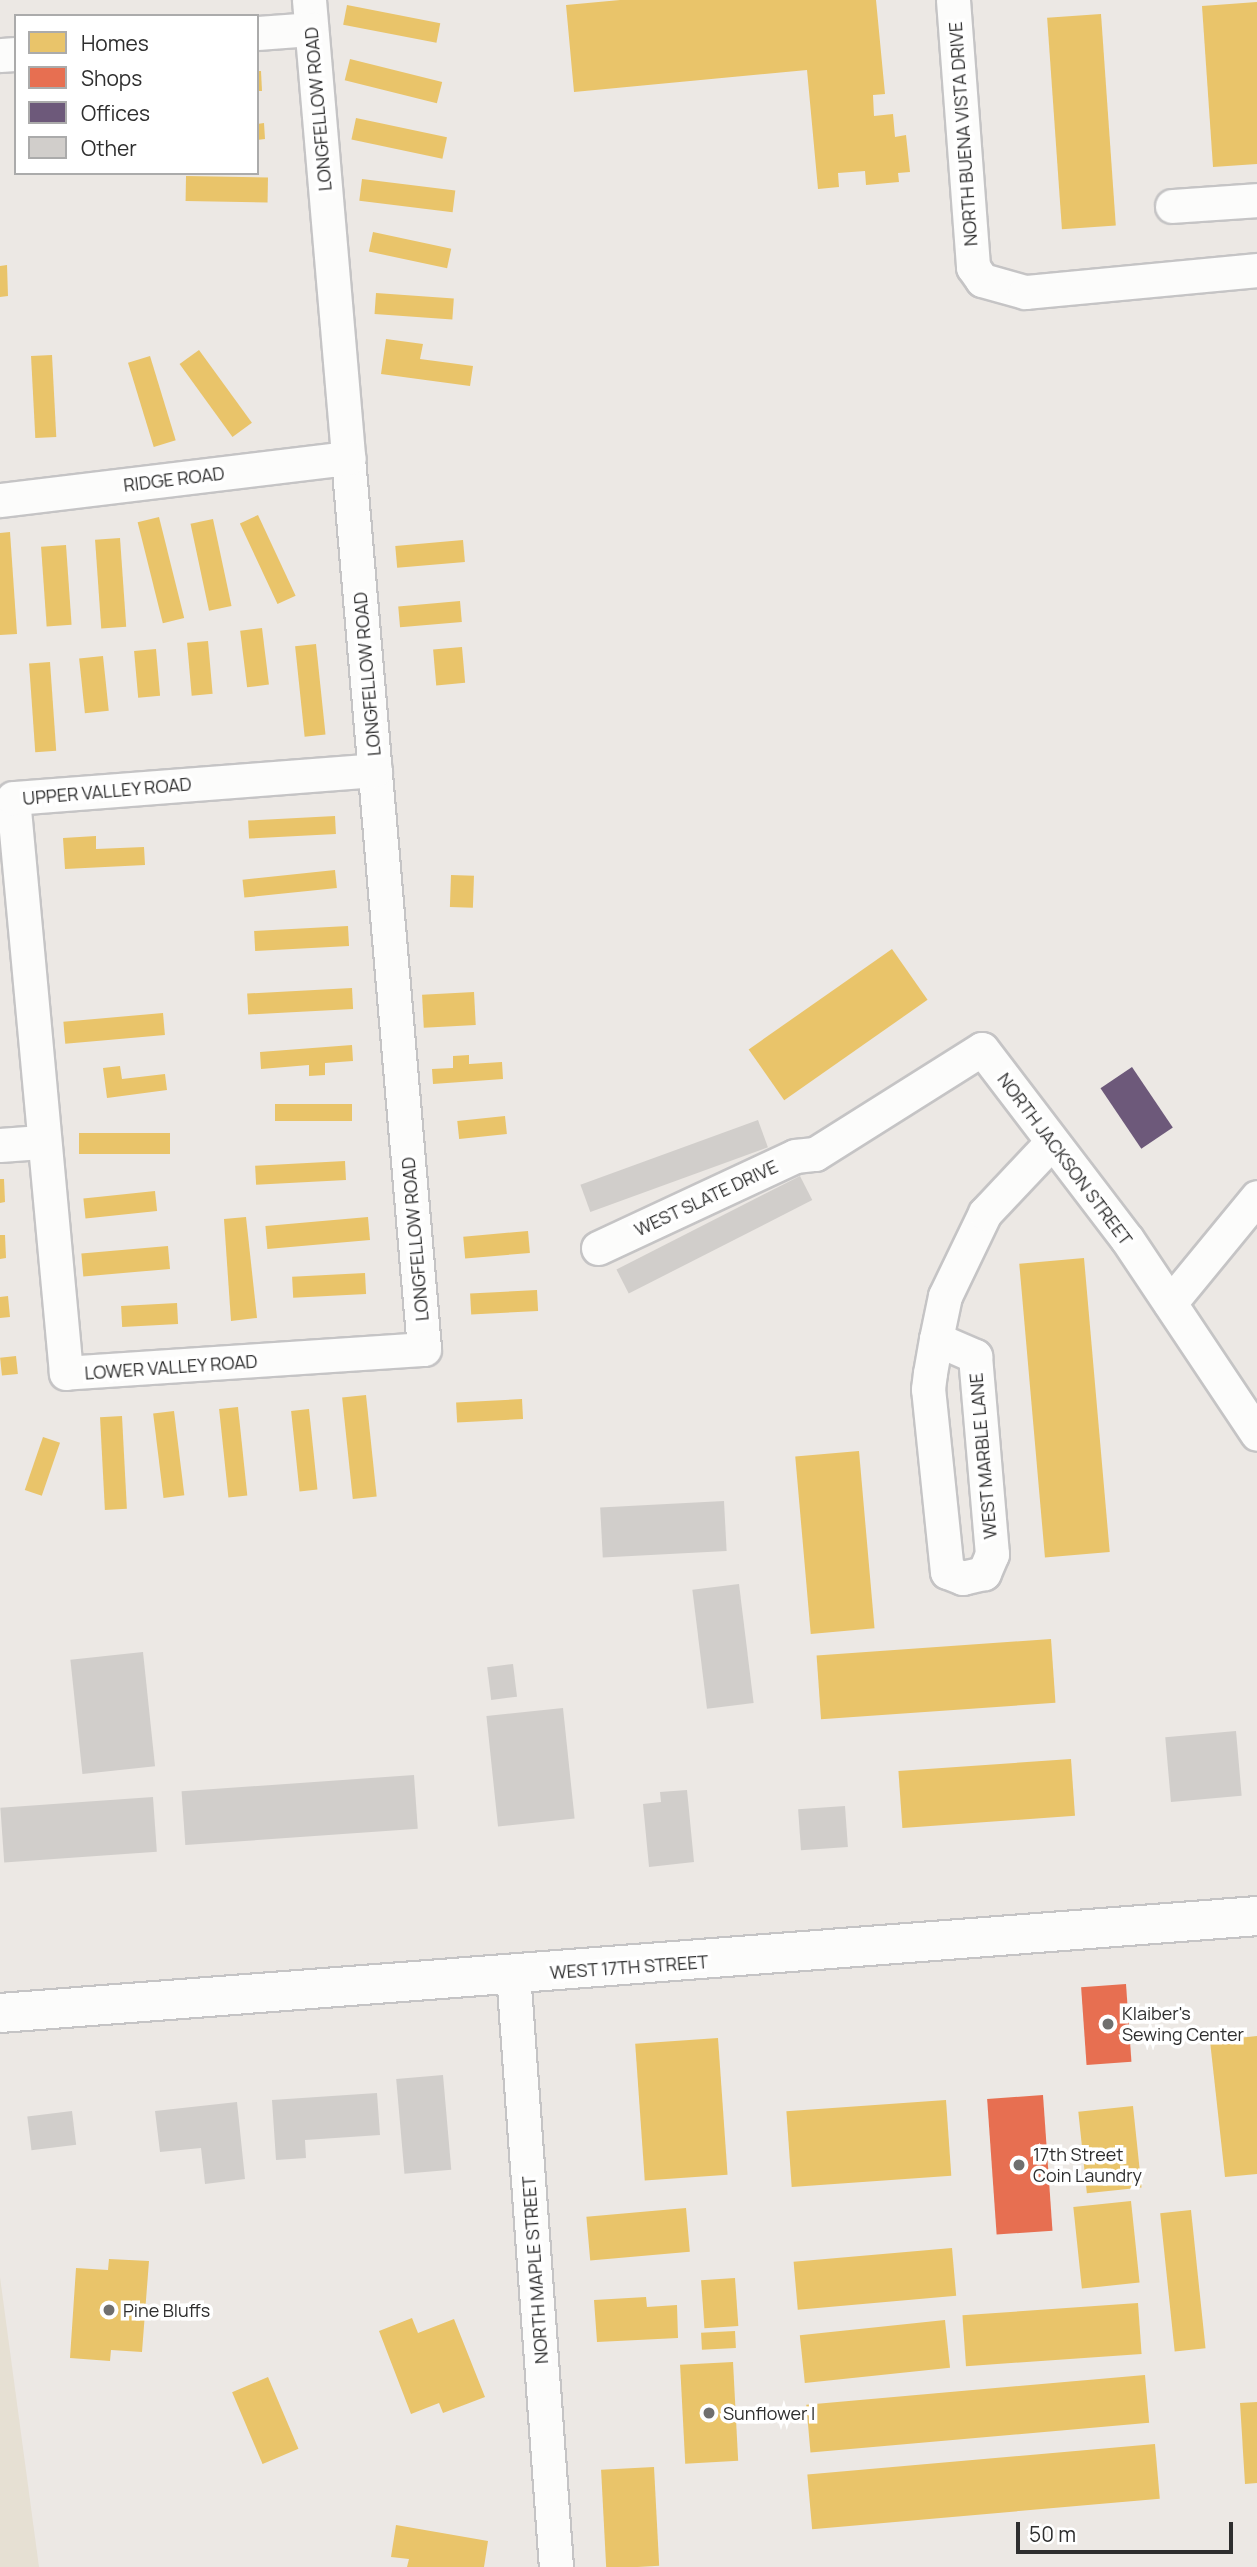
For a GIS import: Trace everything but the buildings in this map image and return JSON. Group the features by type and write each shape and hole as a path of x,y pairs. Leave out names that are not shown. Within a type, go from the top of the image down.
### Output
{"main road":[{"name":"WEST 17TH STREET","path":"0,2013 1257,1916"}],"street":[{"name":"NORTH BUENA VISTA DRIVE","path":"953,0 973,267 982,280 1025,292 1257,270"},
{"path":"259,32 310,14"},
{"name":"LONGFELLOW ROAD","path":"310,14 425,1349"},
{"path":"1172,206 1257,200"},
{"name":"RIDGE ROAD","path":"0,500 348,458"},
{"name":"UPPER VALLEY ROAD","path":"41,1142 13,798 375,770"},
{"name":"NORTH JACKSON STREET","path":"816,1154 982,1049 1251,1413"},
{"path":"0,1145 41,1142"},
{"name":"LOWER VALLEY ROAD","path":"41,1142 66,1373 425,1349"},
{"name":"WEST MARBLE LANE","path":"936,1339 975,1356 992,1553 984,1573 963,1578 947,1572 928,1390 936,1339 945,1296 969,1238 1051,1143"},
{"name":"WEST SLATE DRIVE","path":"598,1248 795,1156 816,1154"},
{"path":"1170,1303 1257,1197"},
{"name":"NORTH MAPLE STREET","path":"513,1973 556,2567"}],"shaded area":[{"path":"0,2277 39,2567 0,2567"}],"place":[{"name":"Klaiber's Sewing Center","path":"1108,2024"},
{"name":"17th Street Coin Laundry","path":"1019,2165"},
{"name":"Pine Bluffs","path":"109,2310"},
{"name":"Sunflower I","path":"709,2413"}]}
